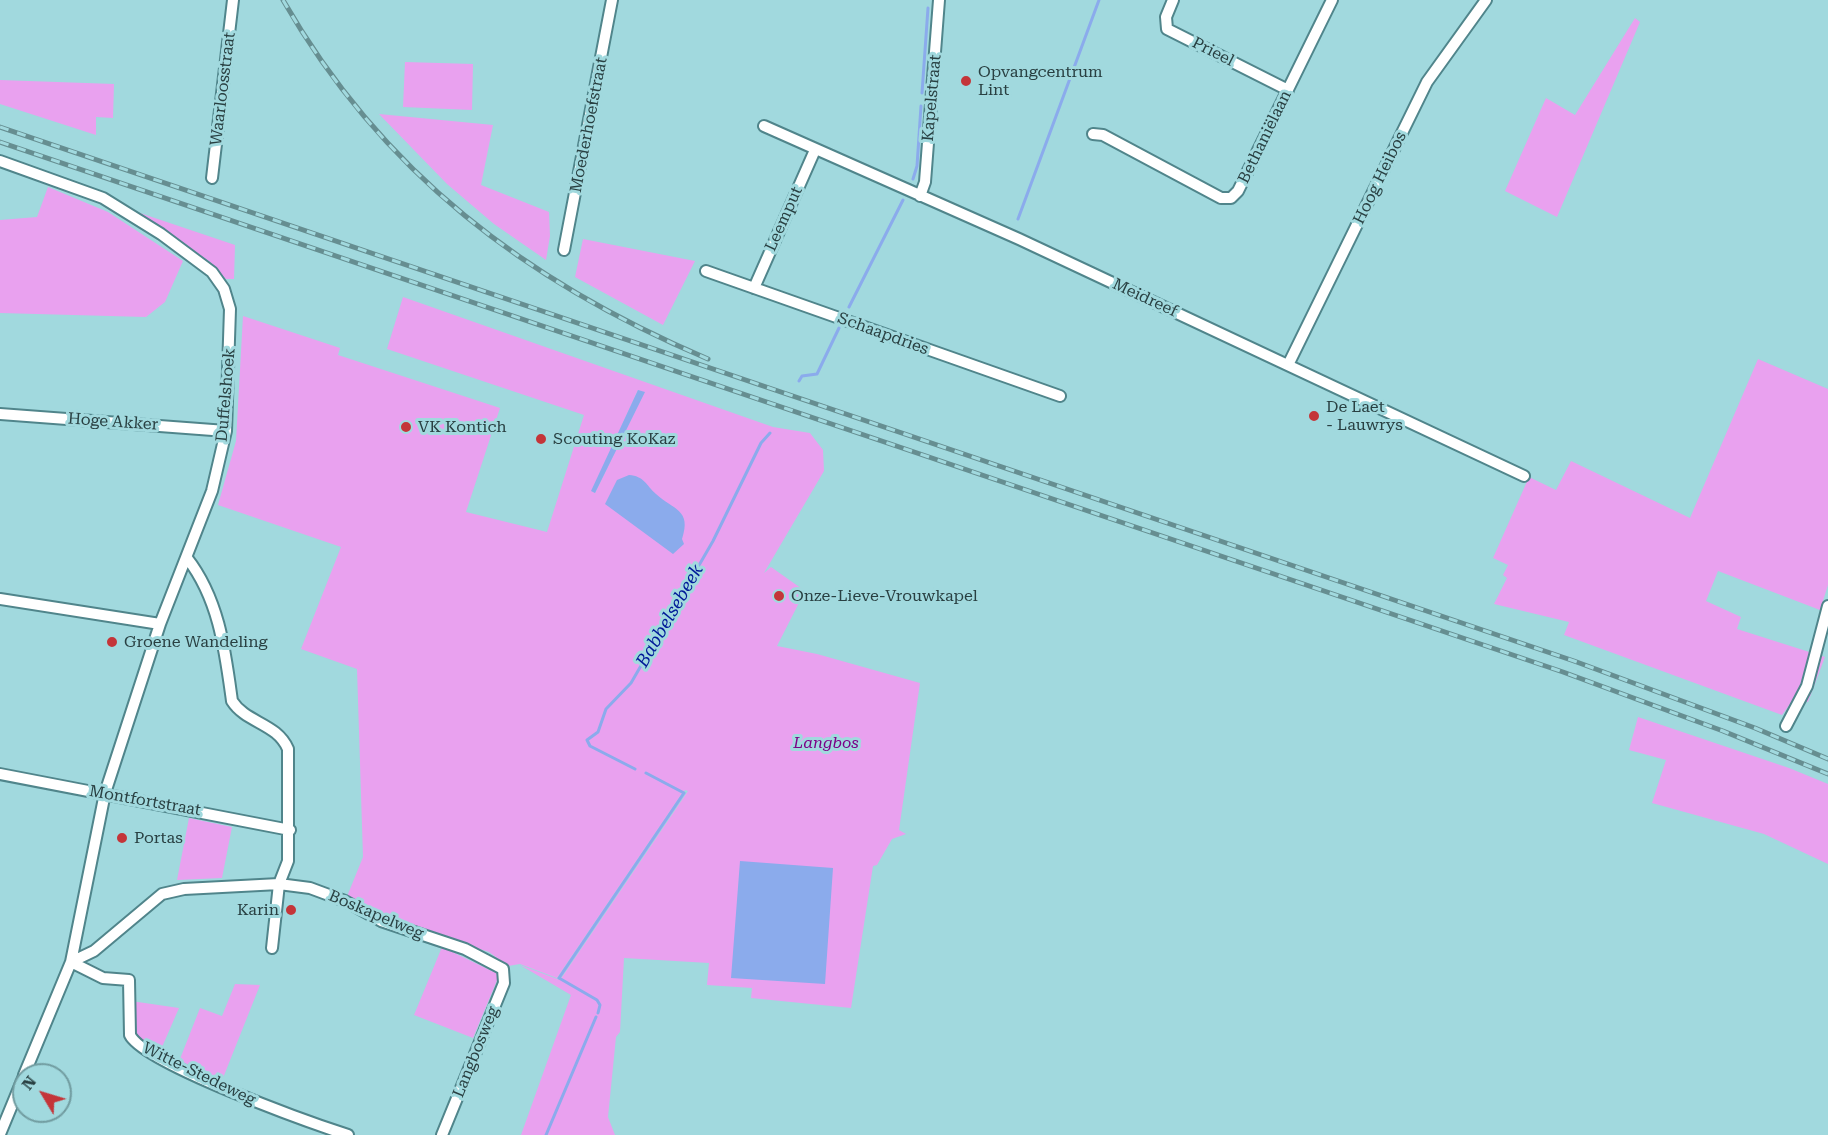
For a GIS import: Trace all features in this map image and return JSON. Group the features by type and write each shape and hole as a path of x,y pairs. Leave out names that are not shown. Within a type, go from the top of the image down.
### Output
{"street":[{"name":"Waarloosstraat","path":"212,178 233,0"},
{"name":"Moederhoefstraat","path":"564,250 612,0"},
{"name":"Kapelstraat","path":"920,196 925,182 939,0"},
{"name":"Prieel","path":"1173,0 1166,17 1167,29 1288,90"},
{"name":"Bethaniëlaan","path":"1093,134 1103,135 1221,198 1231,198 1238,191 1332,0"},
{"name":"Hoog Heibos","path":"1288,364 1427,82 1486,0"},
{"name":"Meidreef","path":"764,126 1019,239 1524,476"},
{"name":"Leemput","path":"754,288 815,150"},
{"name":"Duffelshoek","path":"0,161 103,198 161,234 204,265 221,283 230,309 226,431 212,491 187,558"},
{"name":"Schaapdries","path":"706,271 1060,396"},
{"name":"Hoge Akker","path":"0,414 226,431"},
{"path":"29,1063 70,962 105,793 160,624 187,558 201,576 222,630 232,700 238,710 272,728 284,738 288,749 290,830 288,861 279,884 272,948"},
{"path":"0,599 160,624"},
{"path":"1786,726 1807,686 1828,606"},
{"name":"Montfortstraat","path":"0,774 290,830"},
{"path":"70,962 94,951 162,894 184,889 279,884"},
{"name":"Boskapelweg","path":"279,884 310,888 345,901 381,921 465,949 503,969"},
{"name":"Witte-Stedeweg","path":"70,962 103,978 129,980 130,1035 132,1040 148,1051 255,1102 348,1135"},
{"name":"Langbosweg","path":"442,1135 504,983 503,969"},
{"path":"0,1134 12,1104"}],"green space":[{"path":"1635,18 1640,22 1557,217 1505,191 1546,98 1575,115"},
{"path":"405,62 473,64 472,110 403,107"},
{"path":"0,80 114,84 113,118 96,117 96,135 0,104"},
{"path":"379,114 493,125 481,185 549,212 550,236 546,260 494,224 447,184"},
{"path":"48,187 108,212 183,261 165,302 146,317 0,313 0,220 37,217"},
{"path":"140,213 235,245 234,279 226,279 209,261 140,216"},
{"path":"583,239 695,261 663,325 575,277"},
{"name":"Langbos","path":"403,297 773,427 810,433 823,450 824,471 764,573 771,567 805,591 777,646 817,654 920,683 899,830 906,834 892,839 877,865 873,866 851,1008 751,998 752,988 707,985 709,963 624,958 620,1032 616,1037 608,1117 615,1135 521,1135 571,995 520,965 560,980 688,791 685,790 681,795 557,978 520,964 508,966 489,952 383,918 346,899 363,857 357,669 301,649 341,547 218,505 236,441 243,316 340,348 338,355 500,408 466,512 547,532 584,415 387,349","holes":["638,390 644,393 595,493 592,491"]},
{"path":"1758,359 1828,389 1828,585 1820,610 1718,571 1706,601 1741,617 1737,629 1825,657 1808,702 1795,697 1782,715 1564,635 1569,622 1494,604 1507,578 1503,575 1508,565 1493,558 1529,477 1556,490 1571,461 1690,518"},
{"path":"1638,717 1789,768 1828,784 1828,864 1764,834 1652,803 1666,760 1629,750"},
{"path":"189,818 232,827 222,878 177,880"},
{"path":"442,947 496,973 498,978 473,1038 414,1015"},
{"path":"235,984 260,985 221,1083 178,1064 200,1008 222,1016"},
{"path":"131,1001 179,1008 159,1054 135,1038"}],"water":[{"path":"638,390 645,392 595,493 591,491"},
{"path":"629,475 641,479 683,516 685,522 682,539 684,544 673,554 605,504 617,480"},
{"path":"740,861 833,868 825,984 731,978"}],"waterway":[{"path":"1018,219 1099,0"},
{"name":"Babbelsebeek","path":"922,93 928,8"},
{"name":"Babbelsebeek","path":"913,179 917,166 921,106"},
{"name":"Babbelsebeek","path":"849,307 903,200"},
{"name":"Babbelsebeek","path":"799,381 802,376 817,374 839,328"},
{"name":"Babbelsebeek","path":"635,769 590,746 587,740 598,732 606,709 631,683 713,541 761,443 770,433"},
{"name":"Babbelsebeek","path":"598,1013 600,1005 597,1000 559,978 684,793 646,773"},
{"name":"Babbelsebeek","path":"546,1135 596,1017"}],"railway":[{"path":"283,0 322,62 366,118 413,169 465,216 520,257 579,295 642,329 708,359"},
{"path":"0,127 1574,661 1755,728 1828,759"},
{"path":"0,142 1563,672 1723,731 1828,774"}],"place":[{"name":"Opvangcentrum Lint","path":"966,81"},
{"name":"De Laet - Lauwrys","path":"1314,416"},
{"name":"VK Kontich","path":"406,427"},
{"name":"Scouting KoKaz","path":"541,439"},
{"name":"Onze-Lieve-Vrouwkapel","path":"779,596"},
{"name":"Groene Wandeling","path":"112,642"},
{"name":"Portas","path":"122,838"},
{"name":"Karin","path":"291,910"}]}
